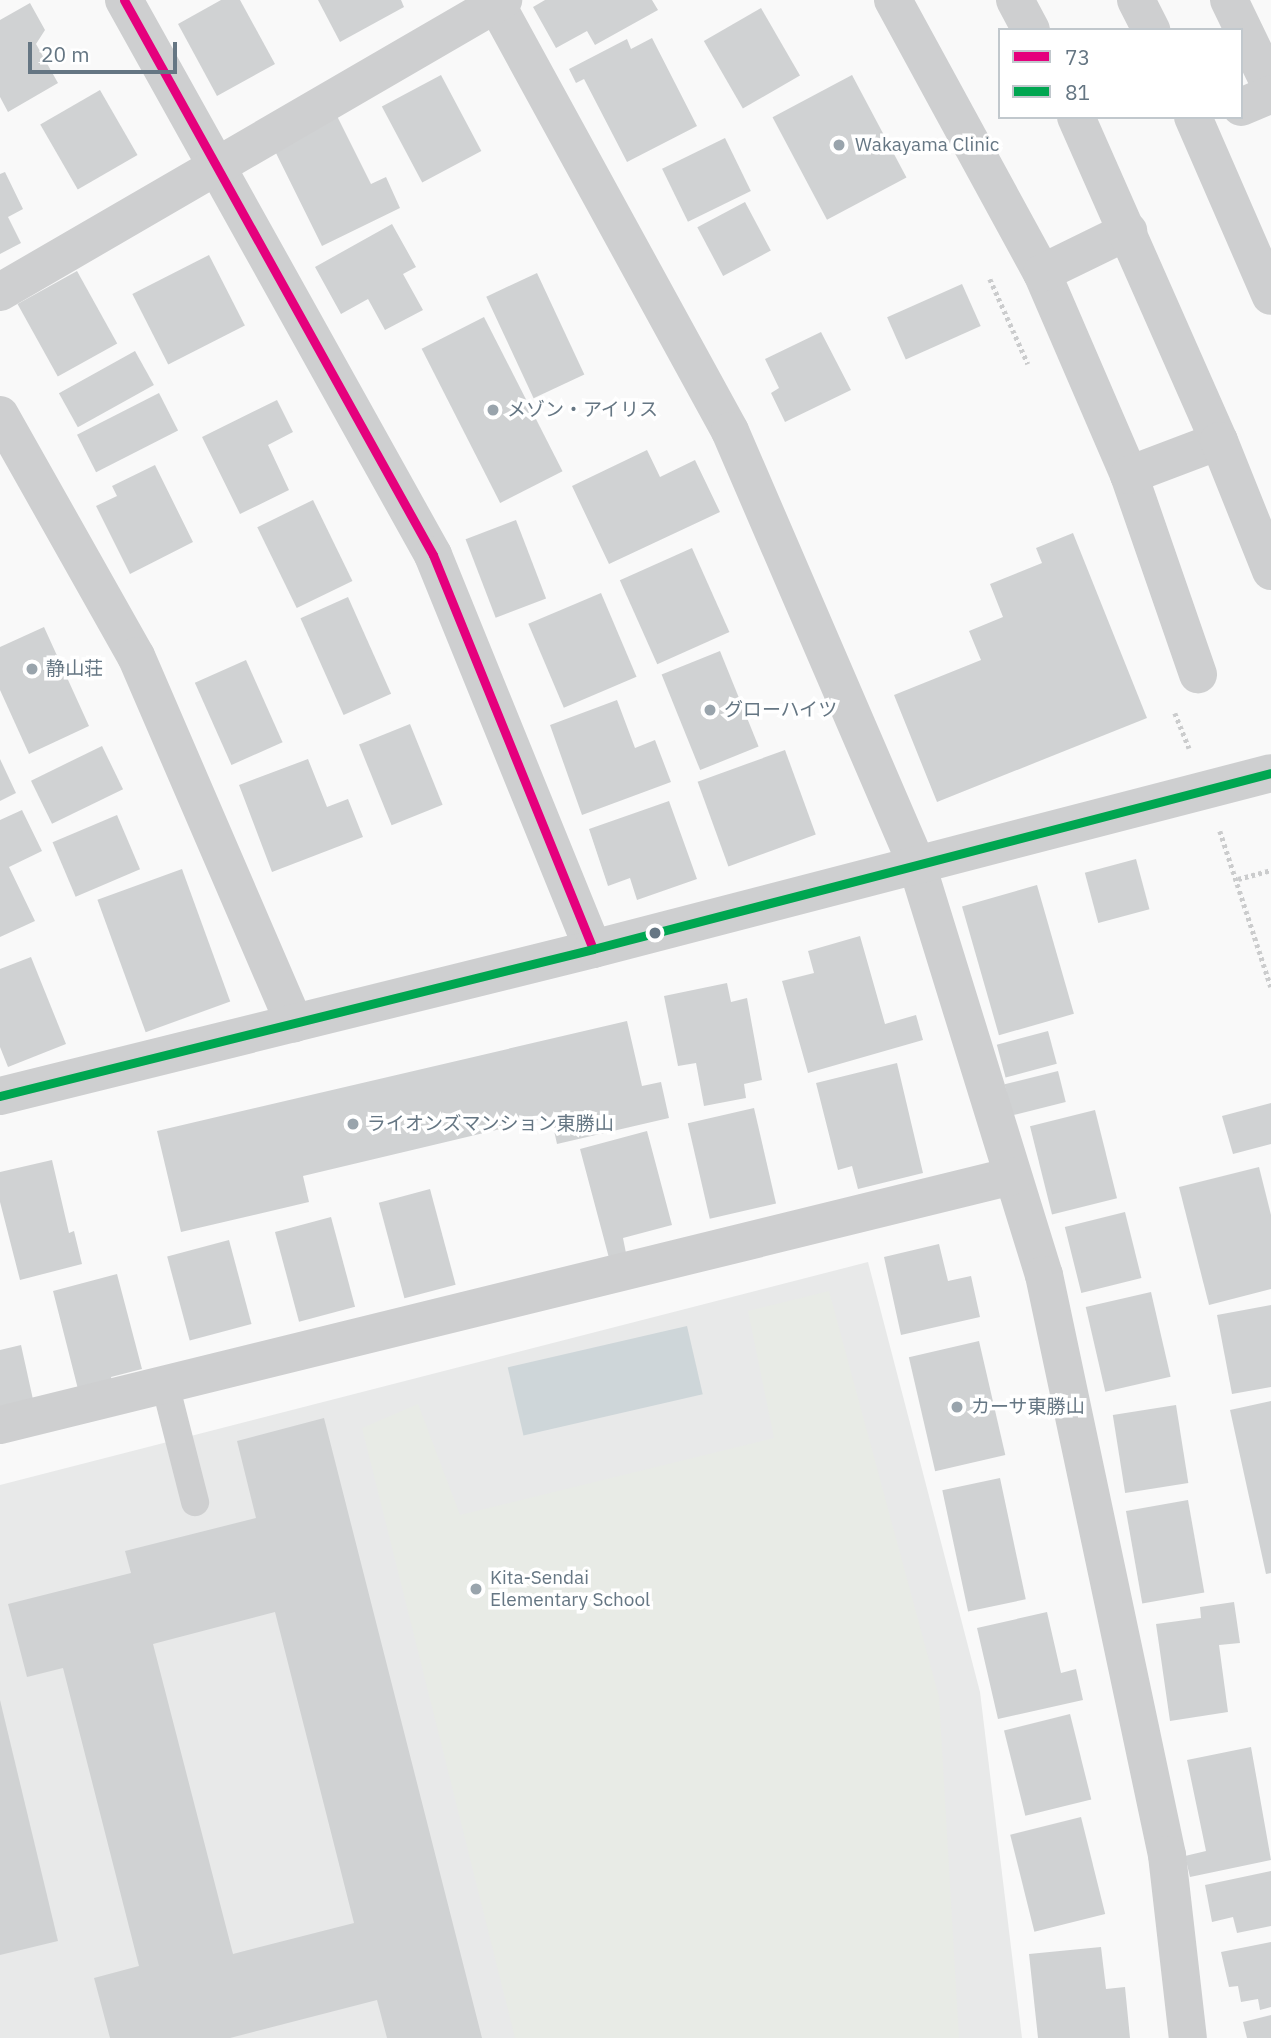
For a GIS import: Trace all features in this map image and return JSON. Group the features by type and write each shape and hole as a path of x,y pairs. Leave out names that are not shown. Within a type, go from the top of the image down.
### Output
{"street":[{"path":"124,0 433,555 593,949"},
{"path":"893,0 1042,273 1129,475 1198,674"},
{"path":"1015,0 1030,28"},
{"path":"1136,0 1151,28"},
{"path":"1229,0 1243,28"},
{"path":"0,292 498,1 730,431 917,865 1044,1275 1167,1855 1188,2038"},
{"path":"1243,29 1271,87"},
{"path":"1243,106 1271,94"},
{"path":"1077,119 1220,441 1271,571"},
{"path":"1203,120 1271,296"},
{"path":"1042,273 1128,231"},
{"path":"0,415 136,656 294,1023"},
{"path":"1129,475 1220,441"},
{"path":"0,1096 593,949 1271,773"},
{"path":"0,1425 1012,1176"}],"lane":[{"path":"165,1384 195,1502"}],"path":[{"path":"987,271 1031,370"},
{"path":"1174,710 1194,761"},
{"path":"1216,820 1238,880 1271,987"},
{"path":"1238,880 1271,870"}],"shaded area":[{"name":"Kita-Sendai Elementary School","path":"868,1262 980,1692 1022,2038 0,2038 0,1485"},
{"path":"829,1291 939,1697 959,2038 515,2038 362,1428 418,1404 460,1515 774,1438 748,1311"},
{"path":"687,1326 703,1394 523,1436 508,1367"}],"building":[{"path":"221,0 240,0 275,64 217,96 178,24"},
{"path":"318,0 401,0 404,7 340,42"},
{"path":"545,0 652,0 658,10 595,45 587,31 556,48 533,7"},
{"path":"30,3 45,30 36,44 58,83 8,112 0,97 0,20"},
{"path":"761,8 800,76 743,109 704,41"},
{"path":"652,38 697,126 627,162 584,79 576,83 569,69 627,39 631,49"},
{"path":"441,75 481,151 422,182 382,106"},
{"path":"852,75 906,177 827,220 773,117"},
{"path":"100,90 138,155 78,189 40,124"},
{"path":"336,114 371,184 386,177 400,208 322,246 272,145"},
{"path":"725,138 751,191 688,222 662,169"},
{"path":"5,172 23,209 8,217 21,243 0,254 0,174"},
{"path":"745,202 771,251 723,276 697,227"},
{"path":"392,224 416,267 403,274 423,310 385,330 368,299 341,314 315,267"},
{"path":"209,255 245,325 168,364 132,294"},
{"path":"77,271 117,344 58,377 18,304"},
{"path":"537,273 584,375 534,398 486,297"},
{"path":"962,284 981,326 906,359 887,317"},
{"name":"メゾン・アイリス","path":"484,317 563,471 500,503 422,349"},
{"path":"821,332 851,390 785,422 771,393 779,388 765,359"},
{"path":"135,351 154,385 78,427 59,393"},
{"path":"159,393 178,430 96,472 77,435"},
{"path":"277,400 293,432 268,445 289,490 240,514 202,437"},
{"path":"647,450 660,477 695,460 720,512 609,564 572,486"},
{"path":"155,465 193,542 130,574 96,506 117,496 112,486"},
{"path":"313,500 352,581 297,608 257,527"},
{"path":"516,520 546,598 496,618 466,539"},
{"path":"1073,533 1147,718 937,802 894,695 981,660 969,631 1003,617 990,584 1042,563 1036,548"},
{"path":"692,548 729,632 657,664 620,580"},
{"path":"601,593 637,677 564,708 528,624"},
{"path":"348,597 391,694 344,715 300,618"},
{"name":"静山荘","path":"44,627 89,726 29,754 0,690 0,647"},
{"name":"グローハイツ","path":"720,651 759,746 700,770 662,675"},
{"path":"246,660 283,742 231,765 195,683"},
{"path":"617,700 635,748 655,740 671,782 582,815 550,725"},
{"path":"410,724 443,805 392,825 359,745"},
{"path":"102,746 123,789 52,824 31,781"},
{"path":"785,750 816,835 728,866 698,782"},
{"path":"0,759 16,793 0,801"},
{"path":"308,759 327,807 348,799 363,837 272,872 239,785"},
{"path":"669,801 697,879 637,900 630,878 608,886 589,829"},
{"path":"22,810 42,851 9,867 35,921 0,937 0,820"},
{"path":"117,815 140,869 76,897 53,842"},
{"path":"1136,859 1149,909 1098,923 1085,873"},
{"path":"182,869 230,1001 146,1032 97,900"},
{"path":"1037,885 1074,1014 999,1035 962,906"},
{"path":"860,936 885,1024 916,1015 923,1040 808,1073 782,981 814,973 808,951"},
{"path":"31,957 66,1044 8,1067 0,1047 0,969"},
{"path":"727,983 731,1002 747,998 762,1080 744,1084 746,1098 704,1106 696,1063 678,1066 664,996"},
{"name":"ライオンズマンション東勝山","path":"627,1021 642,1086 661,1082 669,1118 557,1144 551,1117 303,1176 309,1202 181,1232 157,1131"},
{"path":"1048,1031 1057,1064 1006,1078 997,1045"},
{"path":"897,1063 923,1173 858,1189 852,1166 838,1170 816,1083"},
{"path":"1058,1071 1066,1102 1012,1115 1005,1084"},
{"path":"1271,1103 1271,1144 1233,1154 1222,1116"},
{"path":"754,1108 776,1203 710,1219 688,1123"},
{"path":"1095,1110 1117,1198 1052,1215 1030,1126"},
{"path":"647,1131 672,1225 623,1238 626,1253 609,1258 580,1149"},
{"path":"52,1160 69,1233 74,1231 82,1264 20,1280 0,1202 0,1172"},
{"path":"1259,1167 1271,1215 1271,1289 1209,1305 1179,1187"},
{"path":"430,1189 456,1285 404,1298 379,1203"},
{"path":"1125,1212 1141,1278 1081,1293 1065,1227"},
{"path":"331,1217 355,1307 299,1322 275,1232"},
{"path":"229,1240 252,1324 190,1341 167,1257"},
{"path":"939,1244 948,1281 971,1276 980,1317 901,1335 884,1257"},
{"path":"117,1274 142,1369 111,1377 114,1387 80,1397 53,1291"},
{"path":"1151,1292 1171,1377 1105,1392 1086,1307"},
{"path":"1271,1305 1271,1387 1232,1394 1217,1315"},
{"name":"カーサ東勝山","path":"979,1341 1005,1455 935,1471 909,1357"},
{"path":"21,1345 34,1404 0,1413 0,1350"},
{"path":"1271,1401 1271,1573 1266,1574 1230,1410"},
{"path":"1176,1405 1188,1483 1125,1493 1113,1415"},
{"path":"324,1418 482,2038 387,2038 377,2000 230,2038 110,2038 94,1978 139,1966 63,1668 27,1677 8,1604 131,1573 125,1551 256,1518 237,1441","holes":["275,1612 354,1923 233,1954 153,1644"]},
{"path":"1000,1478 1026,1599 968,1612 942,1490"},
{"path":"1188,1500 1204,1593 1142,1604 1126,1511"},
{"path":"1234,1602 1240,1643 1219,1645 1228,1712 1170,1721 1156,1624 1201,1618 1200,1607"},
{"path":"1047,1612 1061,1673 1076,1669 1083,1700 998,1719 977,1628"},
{"path":"0,1700 58,1941 0,1955"},
{"path":"1070,1714 1091,1799 1025,1816 1004,1730"},
{"path":"1251,1747 1271,1860 1190,1877 1185,1856 1206,1851 1187,1760"},
{"path":"1081,1817 1105,1914 1034,1932 1010,1835"},
{"path":"1271,1871 1271,1926 1237,1933 1233,1917 1212,1922 1205,1885"},
{"path":"1271,1942 1271,2007 1260,2010 1258,1999 1241,2002 1238,1986 1229,1987 1221,1952"},
{"path":"1101,1947 1106,1989 1125,1987 1130,2038 1038,2038 1029,1954"},
{"path":"1271,2015 1271,2038 1247,2038 1243,2022"}],"transit line":[{"name":"73","path":"124,0 433,555 593,949"},
{"name":"81","path":"0,1096 593,949 1271,773"}],"place":[{"name":"Wakayama Clinic","path":"839,145"},
{"name":"メゾン・アイリス","path":"493,410"},
{"name":"静山荘","path":"32,669"},
{"name":"グローハイツ","path":"710,710"},
{"name":"ライオンズマンション東勝山","path":"353,1124"},
{"name":"カーサ東勝山","path":"957,1407"},
{"name":"Kita-Sendai Elementary School","path":"476,1589"}]}
